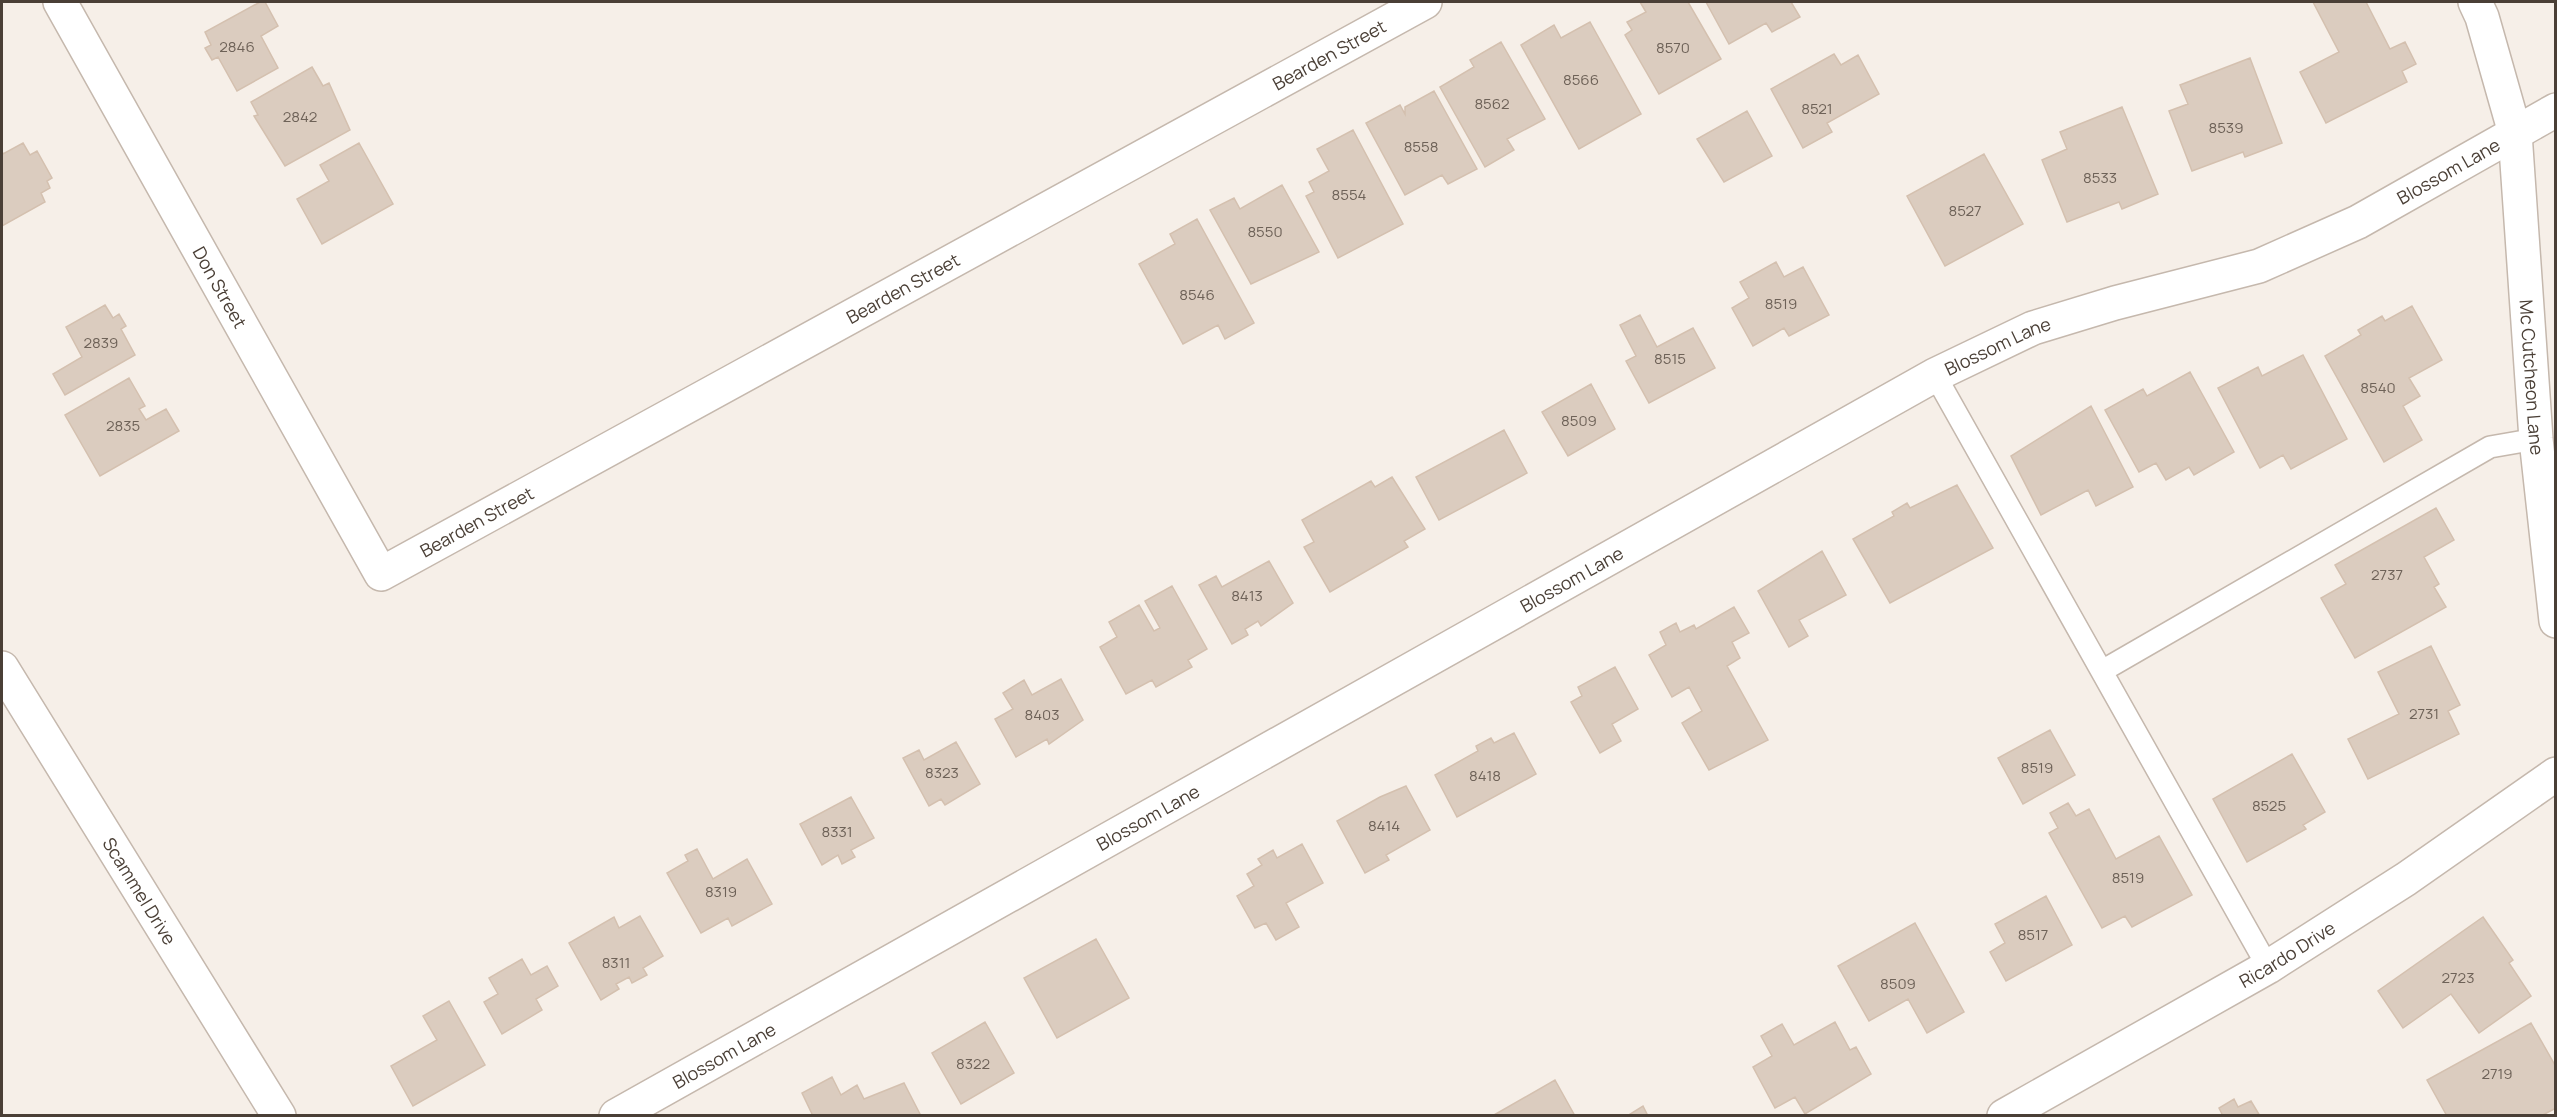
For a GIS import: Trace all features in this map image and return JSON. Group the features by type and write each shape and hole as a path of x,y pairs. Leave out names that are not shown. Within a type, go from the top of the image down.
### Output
{"street":[{"name":"Don Street","path":"60,2 381,574"},
{"name":"Bearden Street","path":"381,574 1425,2"},
{"name":"Mc Cutcheon Lane","path":"2475,2 2482,17 2515,133 2536,439 2556,621"},
{"name":"Blossom Lane","path":"616,1116 1935,375 2033,328 2115,303 2259,266 2358,222 2556,110"},
{"name":"Scammel Drive","path":"2,668 279,1116"},
{"name":"Ricardo Drive","path":"2004,1116 2268,967 2406,879 2556,774"}],"lane":[{"path":"1935,375 2268,967"},
{"path":"2102,671 2490,447 2536,439"}],"building":[{"path":"260,2 265,2 278,26 261,36 278,68 237,91 218,57 212,60 205,48 211,45 205,32"},
{"path":"1640,2 1688,2 1721,59 1659,94 1625,35 1632,30 1627,22 1646,12"},
{"path":"1706,2 1791,2 1800,17 1772,32 1766,23 1729,44"},
{"path":"2313,2 2366,2 2390,49 2405,42 2416,64 2402,71 2407,82 2326,123 2300,72 2339,52"},
{"path":"1590,22 1641,114 1579,149 1521,45 1554,25 1561,38"},
{"path":"1501,42 1545,119 1507,139 1514,150 1485,167 1440,87 1474,67 1470,60"},
{"path":"1834,54 1841,65 1858,55 1879,94 1827,123 1832,132 1803,148 1771,89"},
{"path":"2250,58 2282,143 2245,157 2243,152 2192,171 2169,111 2188,104 2180,85"},
{"path":"312,67 323,86 329,83 350,130 285,166 254,116 258,115 251,102"},
{"path":"1434,91 1477,169 1448,184 1442,175 1405,195 1366,123 1400,105 1405,114 1405,107"},
{"path":"2122,107 2158,194 2122,209 2119,202 2067,222 2042,160 2067,149 2060,132"},
{"path":"1747,111 1772,156 1724,182 1697,139"},
{"path":"1353,130 1403,224 1338,258 1306,196 1314,192 1309,182 1329,171 1317,149"},
{"path":"23,143 30,155 37,151 52,178 47,181 50,188 41,193 45,202 2,226 2,151 3,154"},
{"path":"359,143 393,204 322,244 297,199 329,181 320,165"},
{"path":"1984,154 2023,224 1945,266 1907,196"},
{"path":"1282,185 1319,252 1251,284 1210,210 1234,198 1240,209"},
{"path":"1197,219 1254,323 1225,339 1218,325 1183,344 1139,264 1175,244 1170,234"},
{"path":"1776,262 1784,277 1803,267 1829,315 1789,336 1784,328 1753,346 1732,308 1749,298 1740,282"},
{"path":"105,305 113,318 119,314 126,326 121,329 135,355 65,395 53,374 82,357 66,327"},
{"path":"2412,306 2442,360 2409,378 2420,396 2403,406 2422,440 2384,462 2325,356 2361,335 2358,330 2382,316 2385,321"},
{"path":"1640,315 1657,347 1693,328 1715,368 1649,403 1626,361 1636,356 1620,325"},
{"path":"2303,355 2347,439 2291,469 2283,455 2260,468 2218,388 2258,367 2262,376"},
{"path":"2190,372 2234,452 2194,475 2189,467 2166,480 2156,463 2139,472 2105,410 2143,389 2147,396"},
{"path":"129,378 145,406 139,409 146,420 166,409 179,431 100,476 65,415"},
{"path":"1591,384 1615,429 1568,456 1542,412"},
{"path":"2091,406 2133,487 2096,506 2088,490 2041,515 2011,456"},
{"path":"1504,430 1527,473 1439,520 1416,477"},
{"path":"1392,477 1425,529 1404,541 1408,547 1330,592 1304,547 1314,542 1302,520 1371,481 1375,487"},
{"path":"1957,485 1993,548 1890,603 1853,539 1894,516 1892,512 1907,503 1910,508"},
{"path":"2436,508 2454,540 2424,557 2439,584 2434,587 2446,607 2355,658 2321,598 2346,584 2335,565"},
{"path":"1822,551 1846,595 1799,620 1808,636 1789,647 1758,591"},
{"path":"1269,561 1293,603 1261,626 1258,621 1245,629 1248,635 1232,644 1199,585 1216,576 1222,587"},
{"path":"1172,586 1207,649 1188,660 1192,667 1156,687 1152,680 1126,694 1100,647 1117,637 1109,622 1139,605 1154,631 1160,628 1145,601"},
{"path":"1734,607 1749,633 1732,642 1740,658 1727,666 1768,740 1709,770 1682,723 1702,711 1689,687 1672,697 1649,655 1666,645 1660,632 1676,623 1680,632 1694,625 1696,629"},
{"path":"2431,646 2460,705 2448,711 2459,734 2368,779 2348,739 2399,714 2378,672"},
{"path":"1615,667 1638,709 1612,724 1621,741 1600,753 1571,702 1582,696 1578,687"},
{"path":"1061,679 1083,720 1049,744 1047,739 1016,757 995,719 1013,709 1003,693 1024,680 1032,695"},
{"path":"2050,730 2075,775 2023,804 1998,758"},
{"path":"1514,733 1536,774 1457,817 1435,775 1478,751 1476,746 1491,738 1494,743"},
{"path":"956,742 980,784 945,805 941,799 929,806 903,758 919,750 924,760"},
{"path":"2292,754 2325,812 2303,825 2306,829 2247,862 2213,799"},
{"path":"1406,786 1430,830 1386,855 1389,860 1365,873 1337,821 1380,797"},
{"path":"851,797 874,838 851,850 855,857 842,864 838,855 822,865 800,824"},
{"path":"2068,803 2076,816 2089,809 2116,859 2159,836 2192,895 2132,927 2125,916 2102,928 2049,833 2058,828 2050,813"},
{"path":"1302,844 1323,883 1286,903 1299,927 1276,940 1266,923 1255,928 1237,896 1254,886 1247,874 1262,865 1258,859 1273,850 1277,858"},
{"path":"697,849 713,879 747,859 772,904 732,926 728,918 701,933 667,873 688,861 685,855"},
{"path":"2046,896 2072,945 2006,981 1990,952 2005,943 1995,924"},
{"path":"640,916 663,956 643,968 647,975 632,983 629,977 616,984 619,989 601,1000 569,943 614,917 619,928"},
{"path":"2483,917 2513,960 2509,963 2531,996 2479,1033 2451,994 2403,1028 2378,991"},
{"path":"1915,923 1964,1012 1927,1033 1908,999 1869,1021 1838,966"},
{"path":"1096,939 1129,998 1057,1038 1024,978"},
{"path":"522,959 531,975 547,966 558,986 536,999 542,1010 502,1034 484,1002 498,994 489,978"},
{"path":"449,1001 485,1065 413,1106 391,1066 437,1040 423,1016"},
{"path":"985,1022 1014,1073 961,1104 932,1053"},
{"path":"1835,1022 1850,1050 1856,1047 1871,1074 1805,1114 1795,1097 1775,1108 1753,1067 1772,1056 1761,1036 1782,1024 1794,1045"},
{"path":"2531,1023 2556,1067 2556,1108 2541,1116 2447,1116 2427,1080"},
{"path":"832,1077 841,1095 857,1085 864,1099 904,1083 921,1116 813,1116 802,1093"},
{"path":"1555,1080 1575,1116 1494,1115"},
{"path":"2234,1099 2238,1107 2251,1101 2260,1116 2223,1116 2219,1108"},
{"path":"1643,1106 1648,1116 1627,1116"}]}
